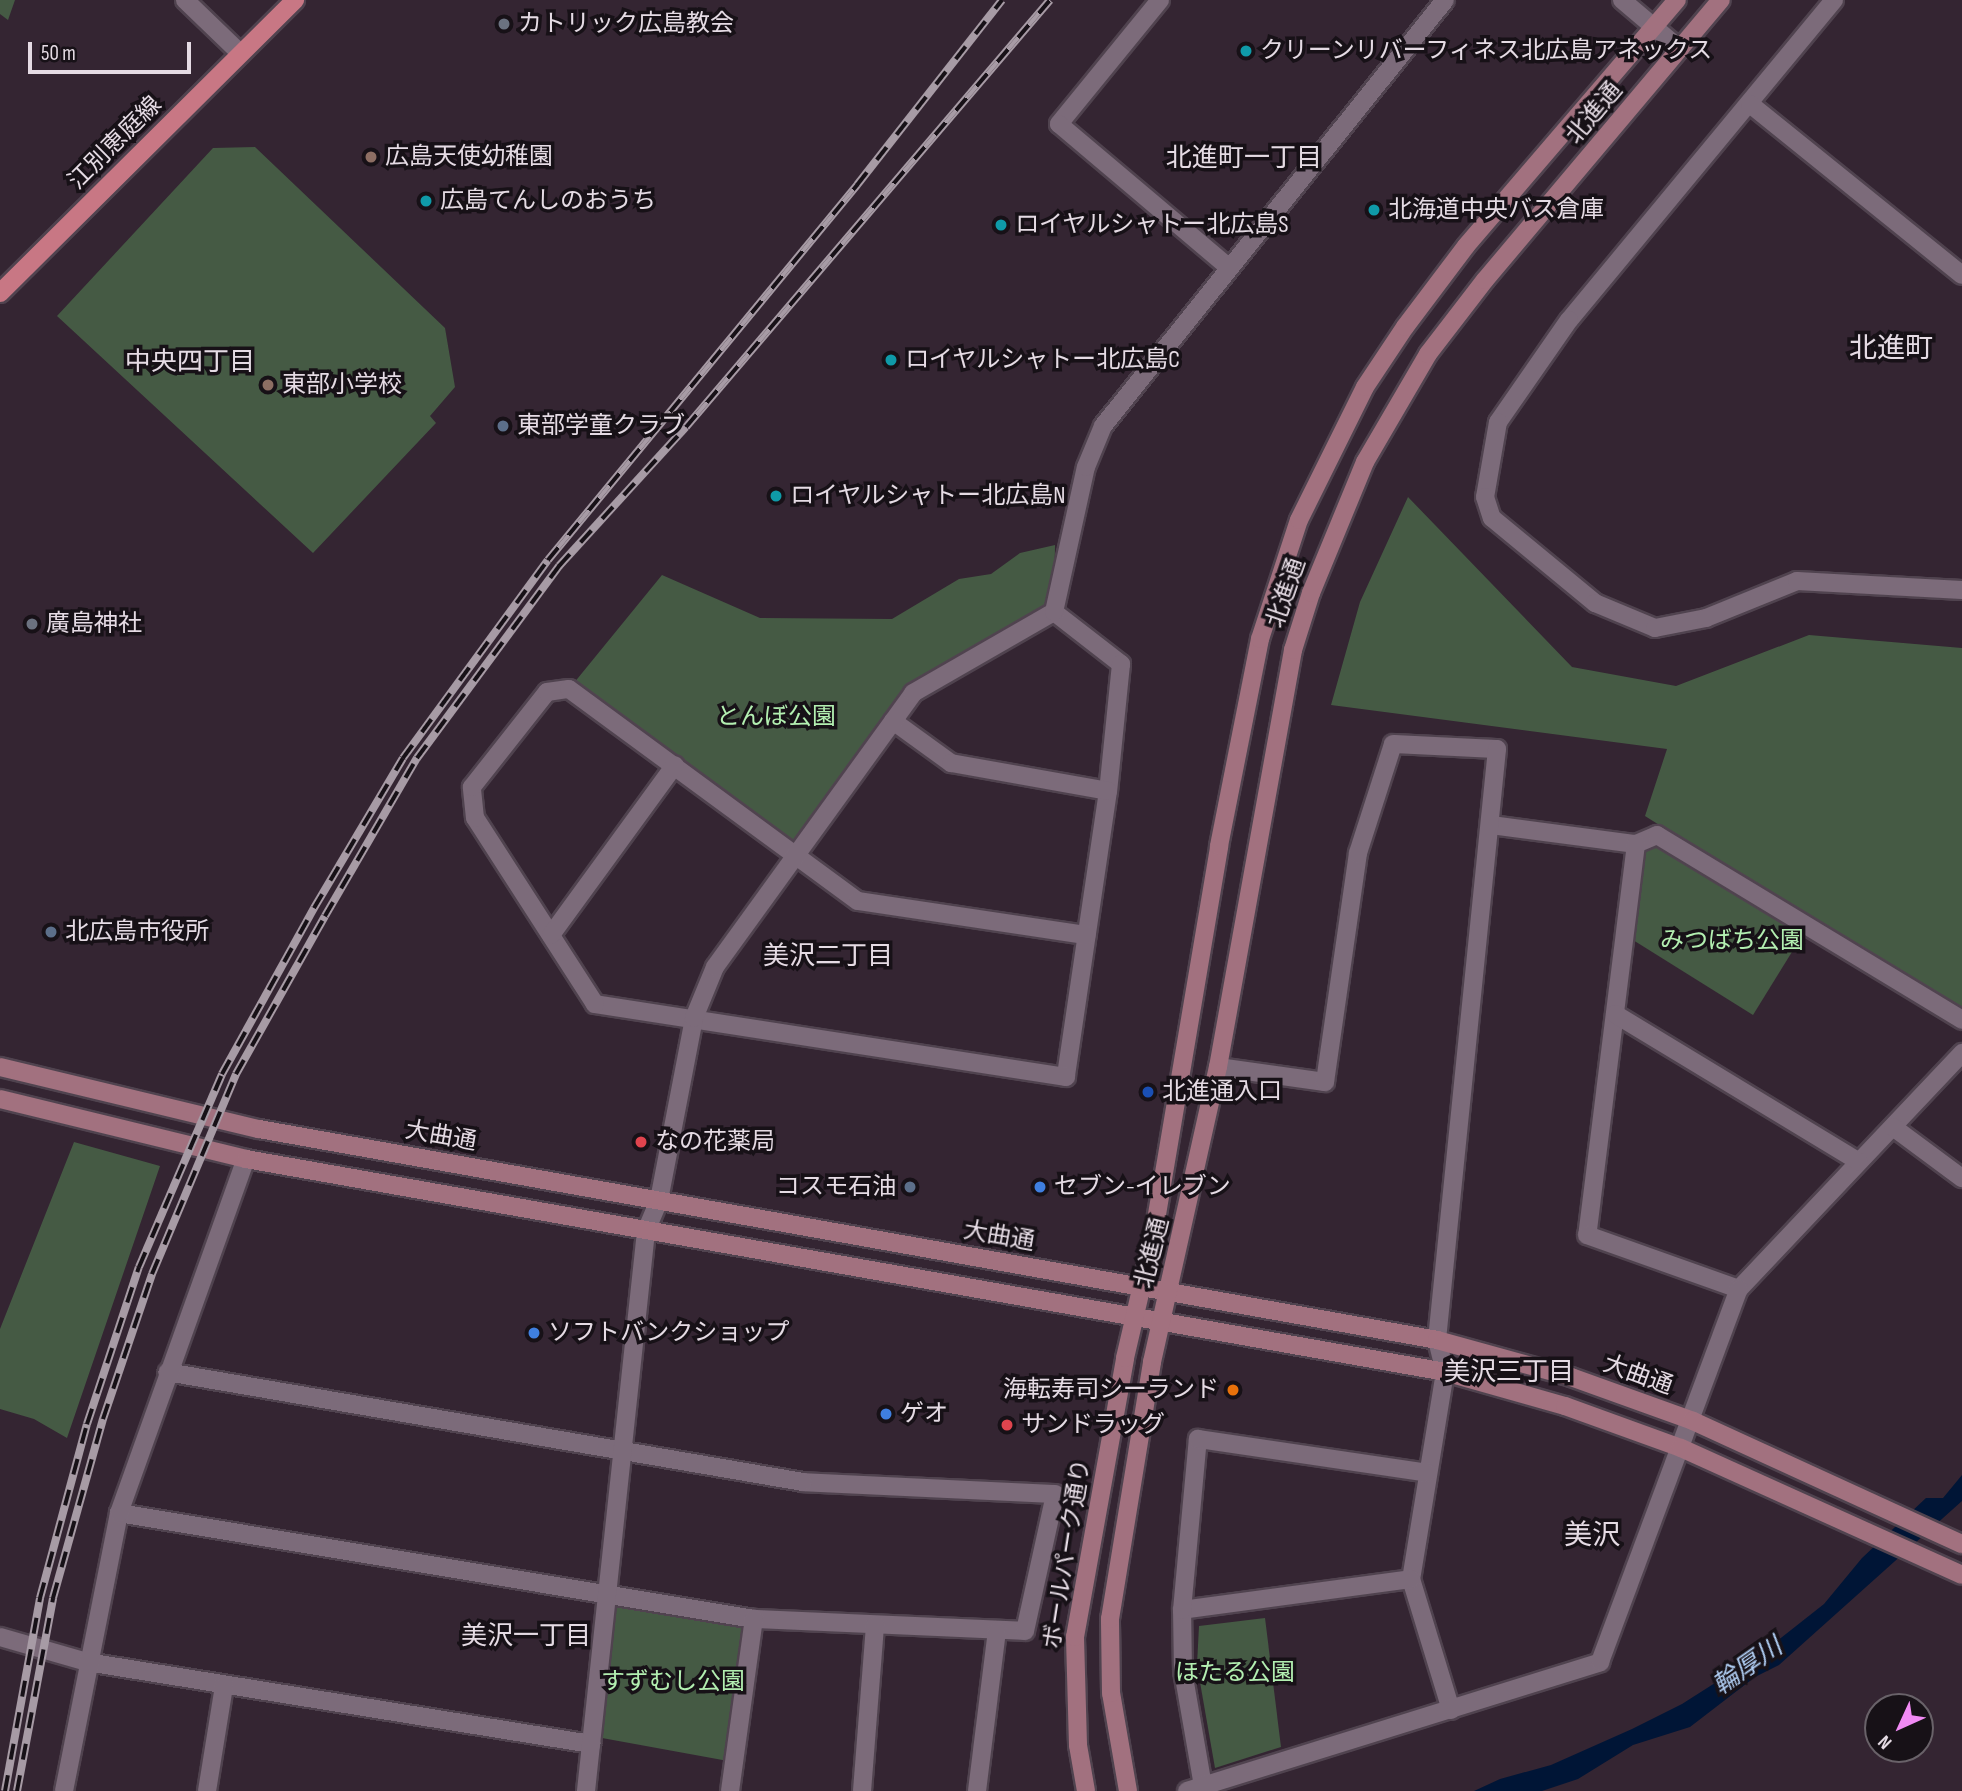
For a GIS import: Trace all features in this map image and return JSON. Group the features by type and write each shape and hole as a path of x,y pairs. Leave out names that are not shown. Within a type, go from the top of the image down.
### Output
{"main road":[{"name":"江別恵庭線","path":"0,293 295,0"},
{"name":"北進通","path":"1140,1286 1153,1238 1217,860 1260,639 1299,520 1366,387 1405,327 1466,246 1677,0"},
{"name":"北進通","path":"1161,1321 1218,1068 1293,650 1364,462 1428,354 1477,290 1721,0"},
{"name":"大曲通","path":"0,1067 259,1129 1437,1340 1571,1377 1693,1421 1843,1487 1962,1544"},
{"path":"0,1099 246,1159 1445,1372 1565,1406 1681,1448 1960,1574"},
{"name":"ボールパーク通り","path":"1086,1791 1078,1745 1075,1637 1140,1286"},
{"path":"1126,1785 1111,1693 1110,1619 1161,1321"}],"street":[{"path":"184,0 240,52"},
{"path":"1160,0 1059,124 1228,267"},
{"path":"586,1791 646,1231 659,1199 694,1018 715,967 799,855 913,693 1054,612 1086,467 1102,426 1445,0"},
{"path":"1622,0 1680,49"},
{"path":"1834,0 1569,320 1498,422 1485,497 1492,517 1595,603 1655,628 1706,618 1797,581 1962,590"},
{"path":"1750,104 1962,275"},
{"path":"1054,612 1121,664 1108,790 1066,1077 595,1004 475,818 472,787 548,692 569,689 799,855 858,901 1086,935"},
{"path":"893,721 951,762 1108,790"},
{"path":"1218,1068 1325,1082 1358,853 1394,744 1497,749 1437,1340 1445,1372 1411,1579 1451,1710"},
{"path":"551,935 674,765"},
{"path":"1491,825 1636,844 1657,835 1962,1020"},
{"path":"1636,844 1587,1235 1740,1289"},
{"path":"1615,1014 1859,1162"},
{"path":"1428,1473 1198,1439 1182,1610 1183,1671 1195,1788 1600,1662 1693,1421 1740,1289 1962,1053"},
{"path":"1893,1127 1962,1178"},
{"path":"64,1791 87,1662 119,1513 167,1372 246,1159"},
{"path":"119,1513 754,1619 1024,1631 1055,1494 803,1482 622,1453 167,1372"},
{"path":"1182,1610 1411,1579"},
{"path":"730,1791 754,1619"},
{"path":"862,1791 876,1626"},
{"path":"977,1791 997,1631"},
{"path":"0,1637 87,1662 591,1744"},
{"path":"207,1791 225,1686"}],"green space":[{"path":"0,0 15,0 8,20 0,14"},
{"path":"255,147 445,328 455,387 430,416 436,423 313,553 57,316 213,148"},
{"path":"1408,497 1572,667 1676,686 1809,635 1962,648 1962,1016 1645,816 1667,749 1331,705 1360,602"},
{"name":"とんぼ公園","path":"1055,545 1054,612 913,693 799,854 569,689 662,575 760,618 892,619 959,579 991,574 1020,553"},
{"name":"みつばち公園","path":"1657,835 1808,926 1753,1015 1625,935 1636,844"},
{"path":"74,1142 160,1166 67,1438 34,1419 0,1409 0,1329"},
{"name":"すずむし公園","path":"616,1605 745,1627 728,1761 602,1738"},
{"name":"ほたる公園","path":"1265,1618 1281,1747 1215,1768 1197,1665 1199,1626"}],"water":[{"name":"輪厚川","path":"1962,1475 1962,1501 1779,1665 1755,1677 1690,1727 1633,1745 1578,1779 1542,1791 1474,1791 1500,1779 1551,1765 1632,1729 1682,1704 1762,1653 1824,1604 1862,1558 1926,1498 1943,1498"}],"railway":[{"path":"5,1791 40,1598 87,1424 139,1267 222,1074 314,908 403,758 548,560 857,185 1002,0"},
{"path":"17,1791 53,1598 103,1419 152,1274 236,1074 325,916 417,758 559,566 686,427 1050,0"}],"place":[{"name":"カトリック広島教会","path":"504,24"},
{"name":"クリーンリバーフィネス北広島アネックス","path":"1246,51"},
{"name":"広島天使幼稚園","path":"371,157"},
{"name":"広島てんしのおうち","path":"426,201"},
{"name":"北海道中央バス倉庫","path":"1374,210"},
{"name":"ロイヤルシャトー北広島S","path":"1001,225"},
{"name":"ロイヤルシャトー北広島C","path":"891,360"},
{"name":"東部小学校","path":"268,385"},
{"name":"東部学童クラブ","path":"503,426"},
{"name":"ロイヤルシャトー北広島N","path":"776,496"},
{"name":"廣島神社","path":"32,624"},
{"name":"北広島市役所","path":"51,932"},
{"name":"北進通入口","path":"1148,1092"},
{"name":"なの花薬局","path":"641,1142"},
{"name":"コスモ石油","path":"910,1187"},
{"name":"セブン-イレブン","path":"1040,1187"},
{"name":"ソフトバンクショップ","path":"534,1333"},
{"name":"海転寿司シーランド","path":"1233,1390"},
{"name":"ゲオ","path":"886,1414"},
{"name":"サンドラッグ","path":"1007,1425"}],"district":[{"name":"北進町一丁目","path":"1244,159"},
{"name":"北進町","path":"1891,349"},
{"name":"中央四丁目","path":"190,363"},
{"name":"美沢二丁目","path":"828,957"},
{"name":"美沢三丁目","path":"1509,1373"},
{"name":"美沢","path":"1592,1536"},
{"name":"美沢一丁目","path":"526,1637"}]}
